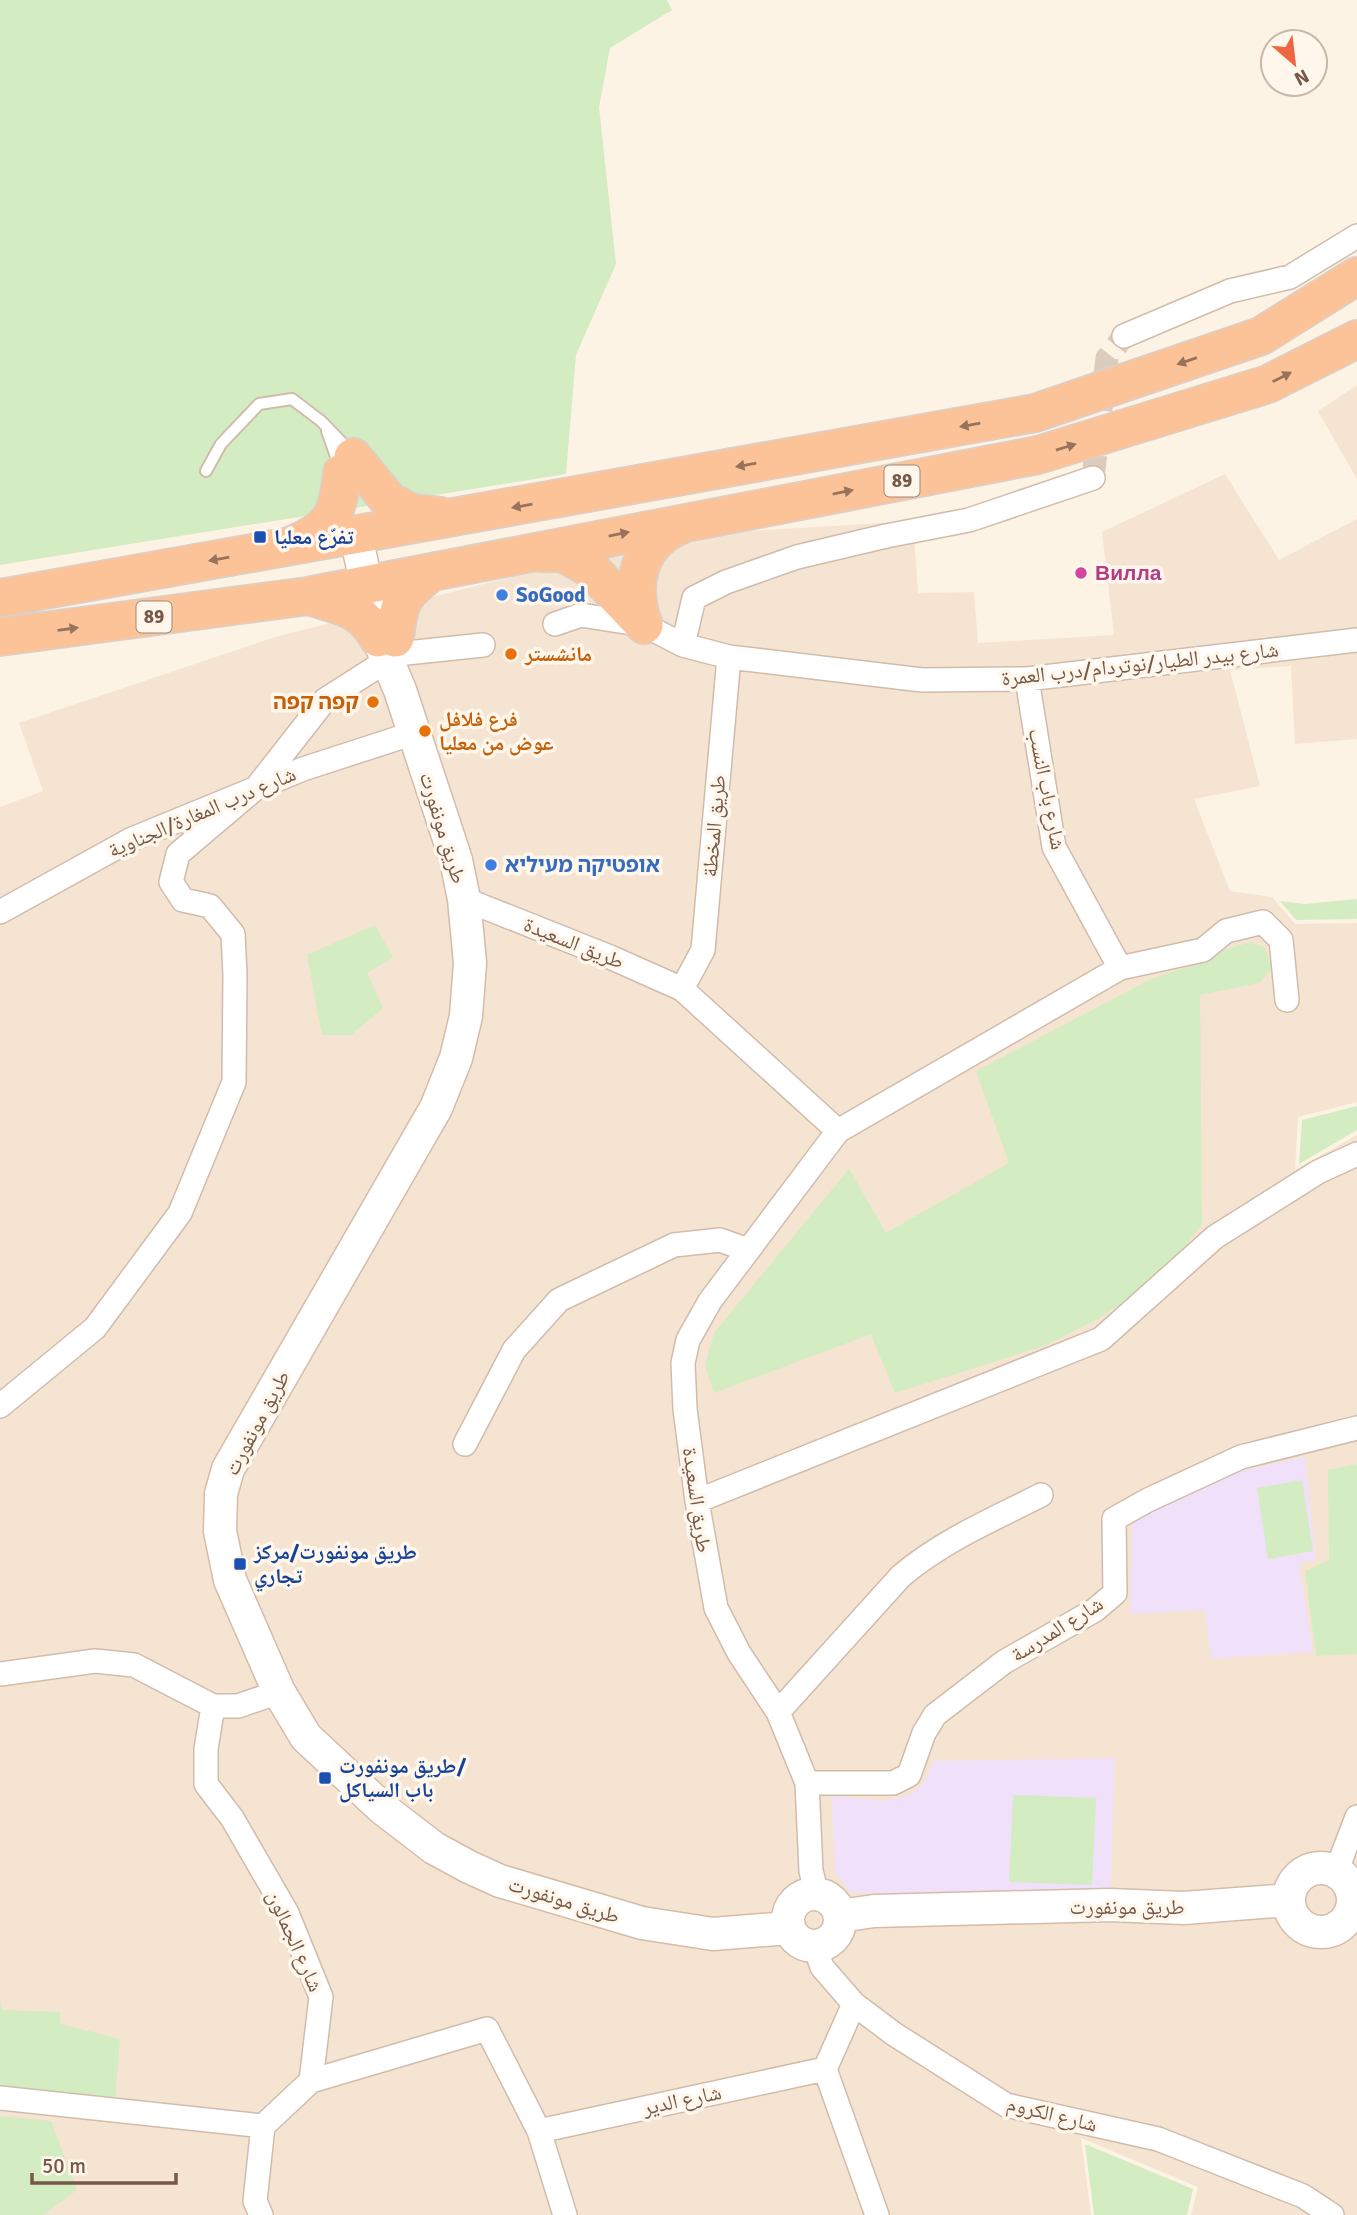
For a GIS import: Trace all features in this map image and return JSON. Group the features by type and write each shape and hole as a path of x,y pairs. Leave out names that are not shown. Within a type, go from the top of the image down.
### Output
{"highway":[{"name":"89","path":"0,598 286,547 359,506 455,518 1035,413 1261,336 1357,276"},
{"name":"89","path":"0,637 308,596 1038,455 1268,384 1357,339"},
{"path":"286,547 324,527 339,504 359,506 389,501 412,513 455,518"},
{"path":"644,625 637,608 637,581 643,558 664,532 693,521"},
{"path":"519,554 563,553 591,569 644,625"},
{"path":"389,648 402,601 410,589 432,572"},
{"path":"308,596 356,612 369,622 389,648"}],"main road":[{"name":"طريق مونفورت","path":"359,506 400,690 456,860 464,899 470,963 466,1016 456,1058 436,1108 228,1469 221,1494 220,1531 230,1580 279,1692 306,1737 382,1808 434,1848 500,1881 642,1923 713,1934 788,1928"},
{"path":"1326,1868 1336,1872 1345,1878 1351,1888 1354,1909 1340,1925 1322,1932 1303,1926 1295,1919 1289,1900 1291,1889 1304,1873 1326,1868"},
{"path":"817,1894 832,1901 840,1916 840,1925 831,1940 816,1947 799,1942 788,1928 787,1920 793,1903 800,1898 817,1894"},
{"name":"طريق مونفورت","path":"840,1916 874,1911 1110,1905 1184,1908 1289,1900"}],"street":[{"path":"1124,336 1230,291 1290,276 1357,236"},
{"path":"683,645 694,598 726,582 797,557 969,520 1093,478"},
{"name":"شارع بيدر الطيار/نوتردام/درب العمرة","path":"555,624 581,615 644,625 683,645 729,657 922,680 1027,679 1357,640"},
{"path":"0,1406 95,1328 180,1213 234,1082 233,934 210,906 183,900 171,882 178,854 256,789 325,700 389,648 483,645"},
{"name":"طريق المخطة","path":"682,989 703,950 729,657"},
{"name":"شارع باب النسب","path":"1027,679 1054,847 1121,968"},
{"name":"شارع درب المغارة/الجناوية","path":"0,912 130,839 303,769 414,733"},
{"name":"طريق السعيدة","path":"464,899 610,957 682,989 838,1131"},
{"name":"طريق السعيدة","path":"817,1894 811,1871 807,1783 778,1712 739,1653 716,1608 697,1501 685,1409 683,1363 688,1340 710,1301 838,1131 1121,968 1203,950 1226,931 1263,922 1281,940 1287,1000"},
{"path":"697,1501 1101,1339 1215,1237 1318,1172 1357,1154"},
{"path":"466,1444 514,1350 559,1300 674,1245 720,1240 748,1250"},
{"name":"شارع المدرسة","path":"807,1783 893,1783 909,1775 924,1733 935,1715 1004,1662 1095,1611 1115,1593 1114,1519 1148,1500 1241,1457 1357,1428"},
{"path":"778,1712 901,1576 920,1559 1041,1495"},
{"path":"0,1674 95,1661 134,1665 213,1706 238,1706 279,1692"},
{"name":"شارع الجمالون","path":"213,1706 206,1749 206,1784 232,1818 287,1913 321,1997 311,2081"},
{"path":"1336,1872 1357,1817"},
{"name":"شارع الكروم","path":"816,1947 822,1967 854,2004 894,2034 1006,2105 1158,2139 1302,2205 1332,2215"},
{"path":"854,2004 825,2069 877,2215"},
{"path":"261,2215 255,2201 263,2126 311,2081 487,2029 539,2131 565,2215"},
{"name":"شارع الدير","path":"539,2131 825,2069"},
{"path":"0,2098 263,2126"}],"lane":[{"path":"206,471 221,444 259,404 292,399 325,425 359,506"},
{"path":"325,425 359,506"}],"shaded area":[{"path":"1357,385 1357,479 1318,411"},
{"path":"1225,474 1279,560 1357,519 1357,739 1295,744 1291,666 1230,670 1260,786 1194,799 1230,891 1272,897 1295,924 1357,923 1357,1102 1298,1117 1295,1170 1357,1135 1357,2215 1191,2215 1198,2187 1081,2138 1091,2215 0,2215 0,807 43,791 19,723 275,637 574,561 749,531 913,521 918,593 974,592 978,643 1114,635 1102,532"},
{"path":"1305,1457 1316,1559 1299,1564 1313,1652 1212,1659 1204,1610 1130,1614 1132,1516 1231,1473"},
{"path":"1115,1758 1110,1897 851,1893 835,1872 832,1796 887,1801 910,1795 925,1781 933,1761"}],"green space":[{"path":"0,0 667,0 672,10 610,48 599,107 616,264 576,355 566,474 0,565"},
{"path":"1357,899 1357,919 1296,920 1280,901 1305,904"},
{"path":"375,925 393,957 367,973 383,1008 351,1035 322,1035 307,955"},
{"path":"1251,942 1265,948 1272,969 1259,983 1200,995 1202,1224 1165,1273 1098,1319 1044,1346 895,1393 871,1334 714,1393 705,1365 714,1333 849,1169 886,1233 1009,1163 976,1071 1153,978 1200,963 1227,949"},
{"path":"1357,1106 1357,1130 1299,1164 1302,1120"},
{"path":"1357,1464 1357,1654 1316,1656 1305,1571 1329,1560 1328,1470"},
{"path":"1302,1480 1313,1551 1268,1559 1257,1488"},
{"path":"1013,1795 1096,1798 1092,1885 1009,1882"},
{"path":"0,1999 2,2010 60,2012 61,2024 120,2039 115,2104 0,2091"},
{"path":"0,2116 51,2121 77,2190 43,2215 0,2215"},
{"path":"1085,2144 1193,2189 1187,2215 1094,2215"}],"tunnel":[{"path":"1093,478 1107,358 1124,336"}],"place":[{"name":"تفرّع معليا","path":"260,537"},
{"name":"Вилла","path":"1081,573"},
{"name":"SoGood","path":"502,595"},
{"name":"مانشستر","path":"511,654"},
{"name":"קפה קפה","path":"373,702"},
{"name":"فرع فلافل عوض من معليا","path":"425,731"},
{"name":"אופטיקה מעיליא","path":"491,865"},
{"name":"طريق مونفورت/مركز تجاري","path":"240,1564"},
{"name":"طريق مونفورت/ باب السياكل","path":"325,1778"}]}
